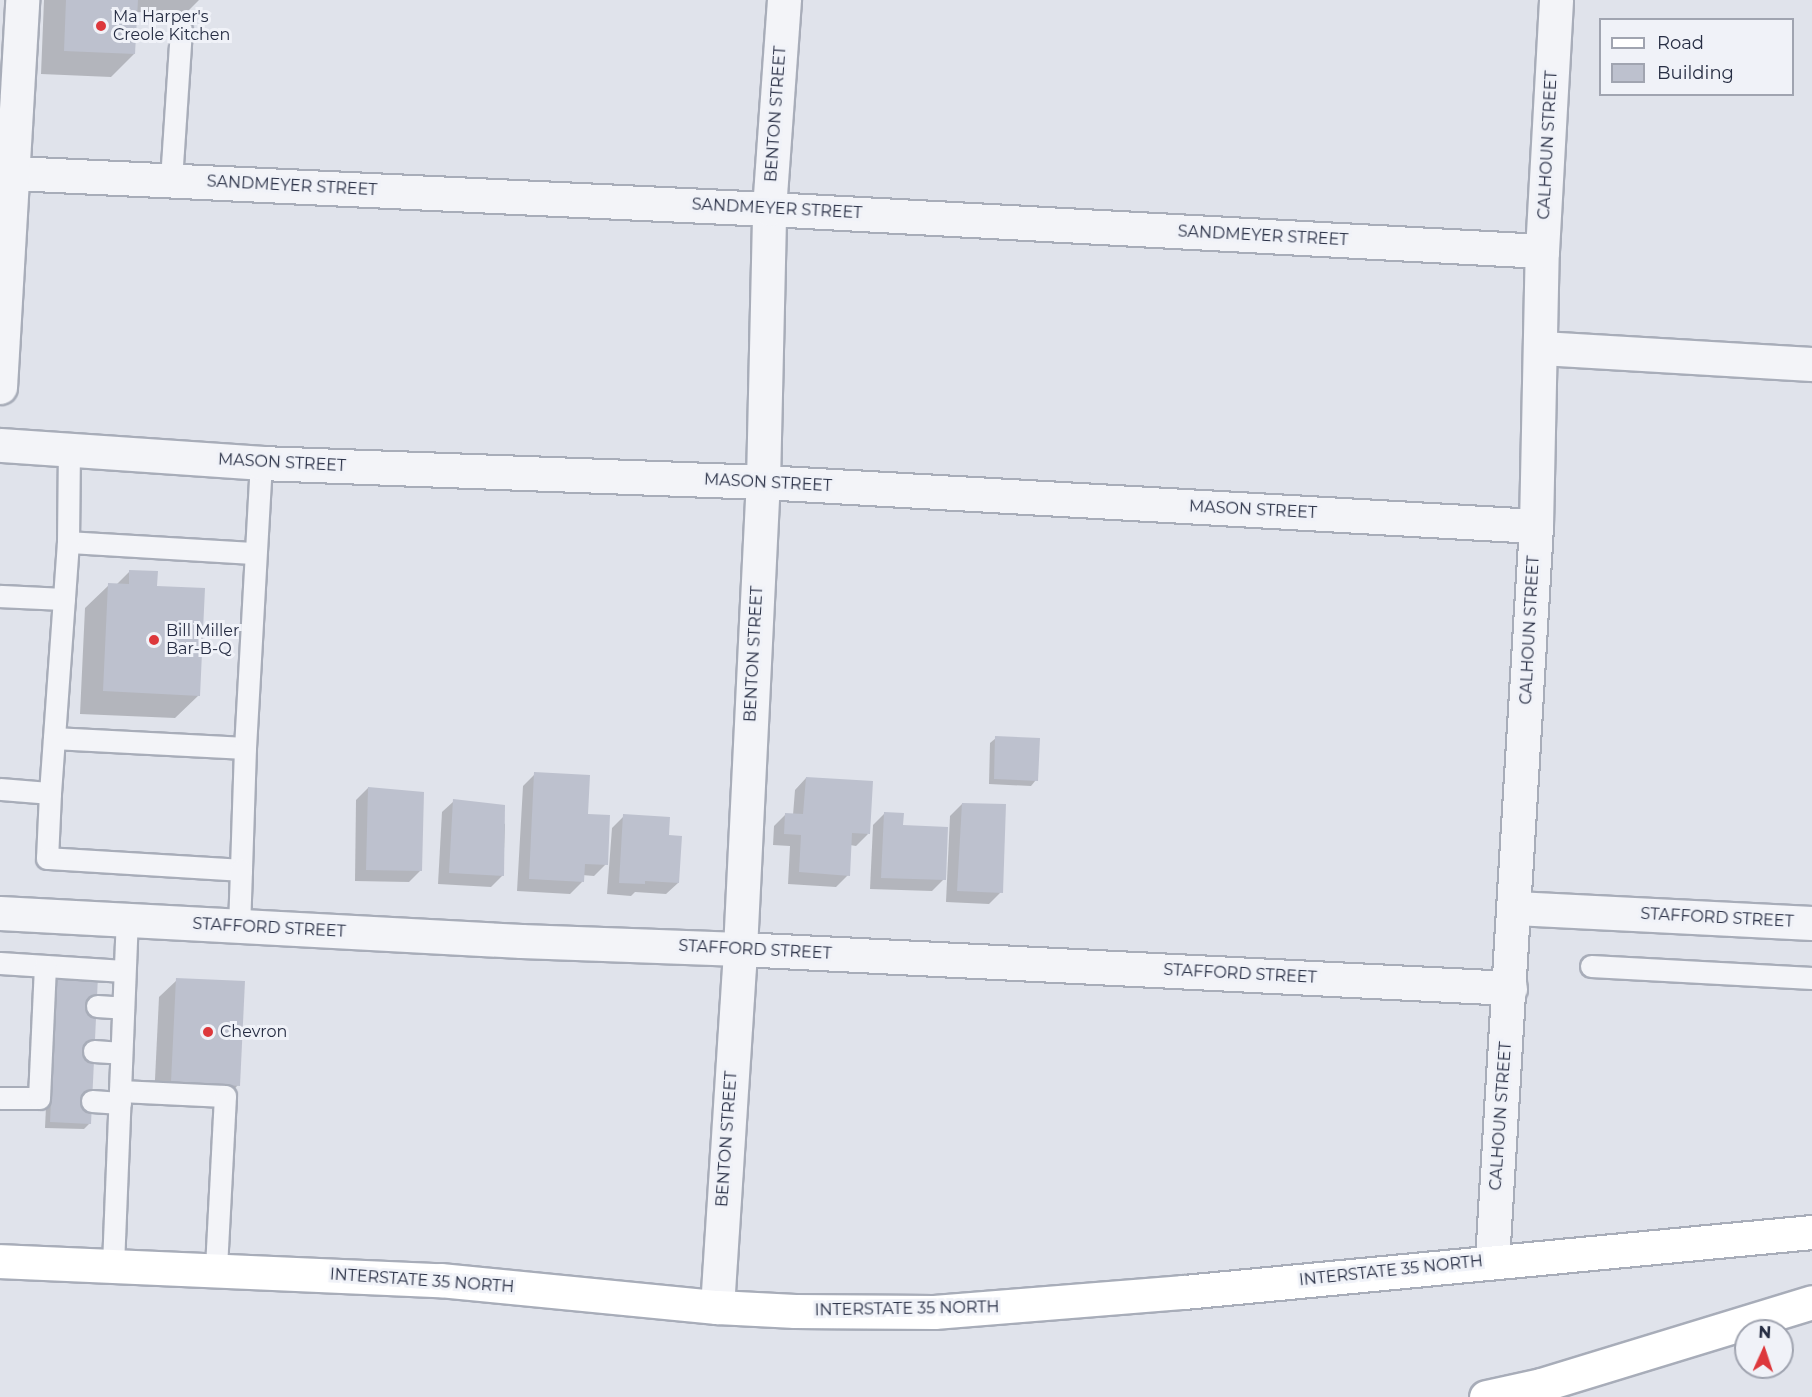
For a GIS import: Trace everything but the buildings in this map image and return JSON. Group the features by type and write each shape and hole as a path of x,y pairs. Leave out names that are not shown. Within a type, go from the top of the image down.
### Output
{"main road":[{"name":"INTERSTATE 35 NORTH","path":"0,1261 216,1268 440,1280 717,1307 795,1311 934,1312 1184,1292 1492,1260 1812,1232"},
{"path":"1486,1397 1540,1385 1812,1302"}],"street":[{"path":"0,387 13,172 9,75 22,0"},
{"name":"BENTON STREET","path":"717,1307 740,949 763,482 769,209 784,0"},
{"name":"CALHOUN STREET","path":"1492,1260 1515,908 1536,526 1542,252 1556,0"},
{"name":"SANDMEYER STREET","path":"13,172 769,209 1542,252"},
{"path":"1541,348 1812,364"},
{"name":"MASON STREET","path":"0,445 261,463 763,482 1536,526"},
{"name":"STAFFORD STREET","path":"1515,908 1812,923"},
{"name":"STAFFORD STREET","path":"0,913 521,941 740,949 1510,988"}],"lane":[{"path":"171,180 181,29"},
{"path":"69,450 68,542 50,793 48,858 241,870"},
{"path":"239,926 245,747 261,463"},
{"path":"68,542 255,553"},
{"path":"0,596 64,599"},
{"path":"54,738 245,747"},
{"path":"0,789 50,793"},
{"path":"113,1265 127,920"},
{"path":"0,963 124,970"},
{"path":"0,1098 45,1098 49,1005 45,966"},
{"path":"1591,966 1812,978"},
{"path":"97,1006 123,1008"},
{"path":"94,1051 121,1053"},
{"path":"92,1101 120,1097 225,1096 216,1268"}],"place":[{"name":"Ma Harper's Creole Kitchen","path":"101,26"},
{"name":"Bill Miller Bar-B-Q","path":"154,640"},
{"name":"Chevron","path":"208,1032"}]}
